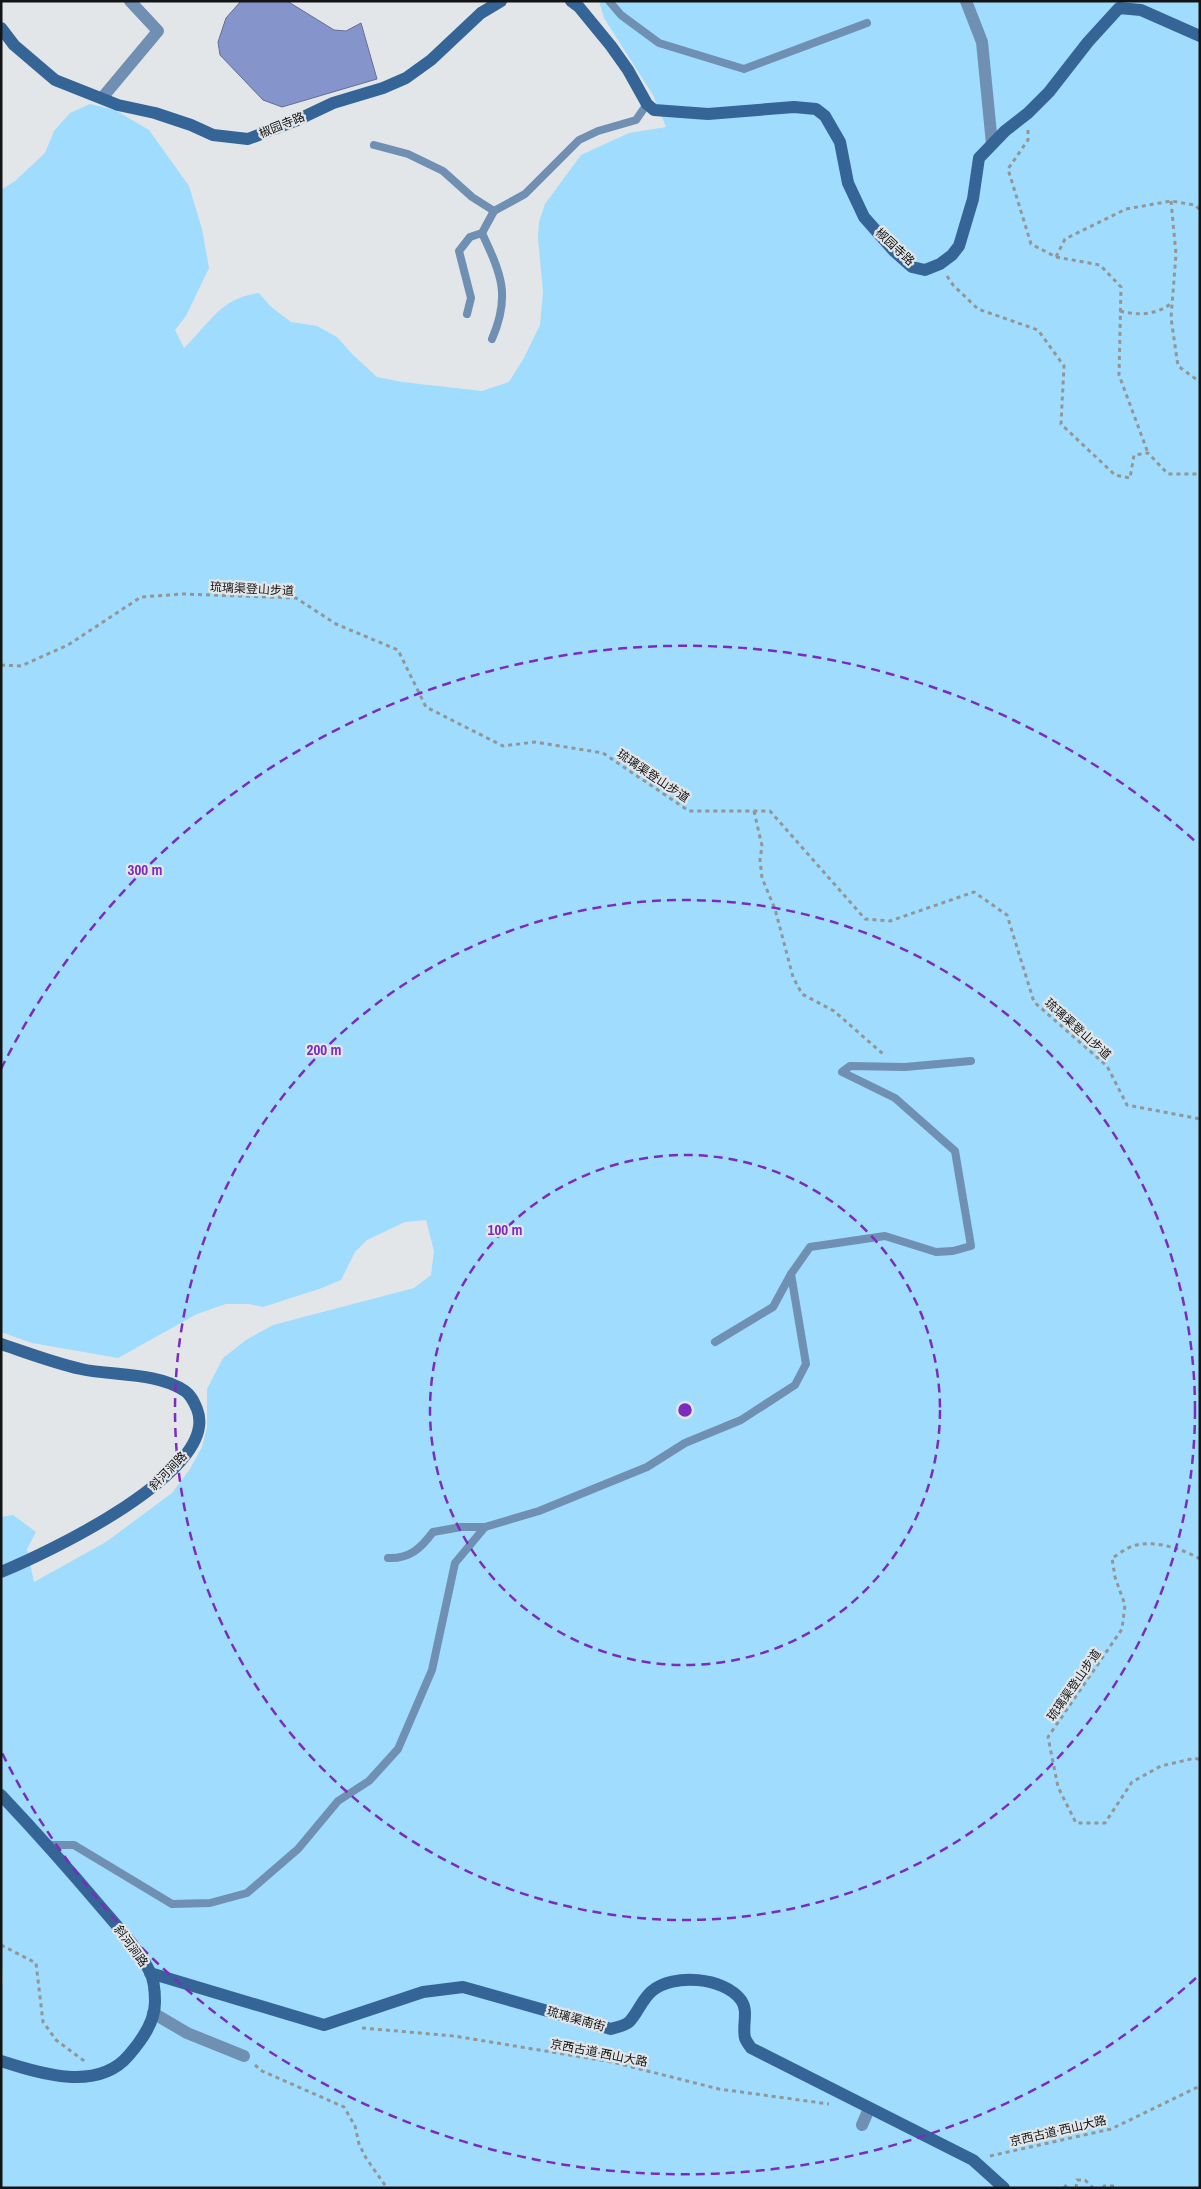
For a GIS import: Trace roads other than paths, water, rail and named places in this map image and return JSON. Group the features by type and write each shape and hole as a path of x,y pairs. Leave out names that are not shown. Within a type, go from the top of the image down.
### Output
{"street":[{"path":"102,98 158,31 130,1"},
{"name":"椒园寺路","path":"1,28 14,45 55,80 118,105 191,125 213,135 248,139 295,121 334,103 382,88 406,78 431,60 481,12 501,1"},
{"path":"570,1 579,7 628,70 647,104"},
{"path":"966,1 982,42 992,144"},
{"path":"992,144 1049,92 1119,4 1141,10 1200,36"},
{"name":"椒园寺路","path":"647,104 654,110 708,114 794,107 816,108 825,116 840,142 848,183 864,217 894,251 912,266 926,270 940,264 952,255 959,246 974,199 978,158 992,144"},
{"name":"斜河涧路","path":"1,1344 38,1358 81,1369 142,1377 182,1389 192,1398 200,1417 194,1442 169,1473 144,1496 48,1552 1,1572"},
{"name":"斜河涧路","path":"1,1795 48,1845 124,1934 150,1973 155,2003 150,2025 137,2047 121,2065 102,2073 79,2078 32,2071 1,2061"},
{"name":"琉璃渠南街","path":"150,1973 324,2025 423,1992 463,1987 611,2029 628,2024 650,1992 658,1986 685,1979 704,1980 730,1990 742,2001 746,2016 745,2038 751,2048 972,2160 1004,2188"},
{"path":"153,2013 187,2034 244,2056"},
{"path":"862,2125 869,2109"}],"lane":[{"path":"609,1 621,15 659,44 744,69 867,22"},
{"path":"467,314 471,298 459,251 470,237 482,233 494,211 525,194 579,140 598,131 636,120 647,104"},
{"path":"374,145 408,154 443,172 472,197 494,211"},
{"path":"482,233 496,263 504,296 500,322 492,339"},
{"path":"715,1342 773,1307 791,1274 810,1246 885,1236 936,1252 954,1251 971,1246 955,1150 895,1098 842,1072 850,1066 905,1067 971,1061"},
{"path":"388,1558 401,1558 422,1546 433,1532 461,1526 485,1527 539,1511 647,1468 685,1443 741,1420 795,1385 806,1364 791,1274"},
{"path":"48,1845 74,1845 172,1904 210,1903 247,1893 298,1850 338,1801 369,1781 398,1749 432,1670 455,1563 485,1527"}]}
